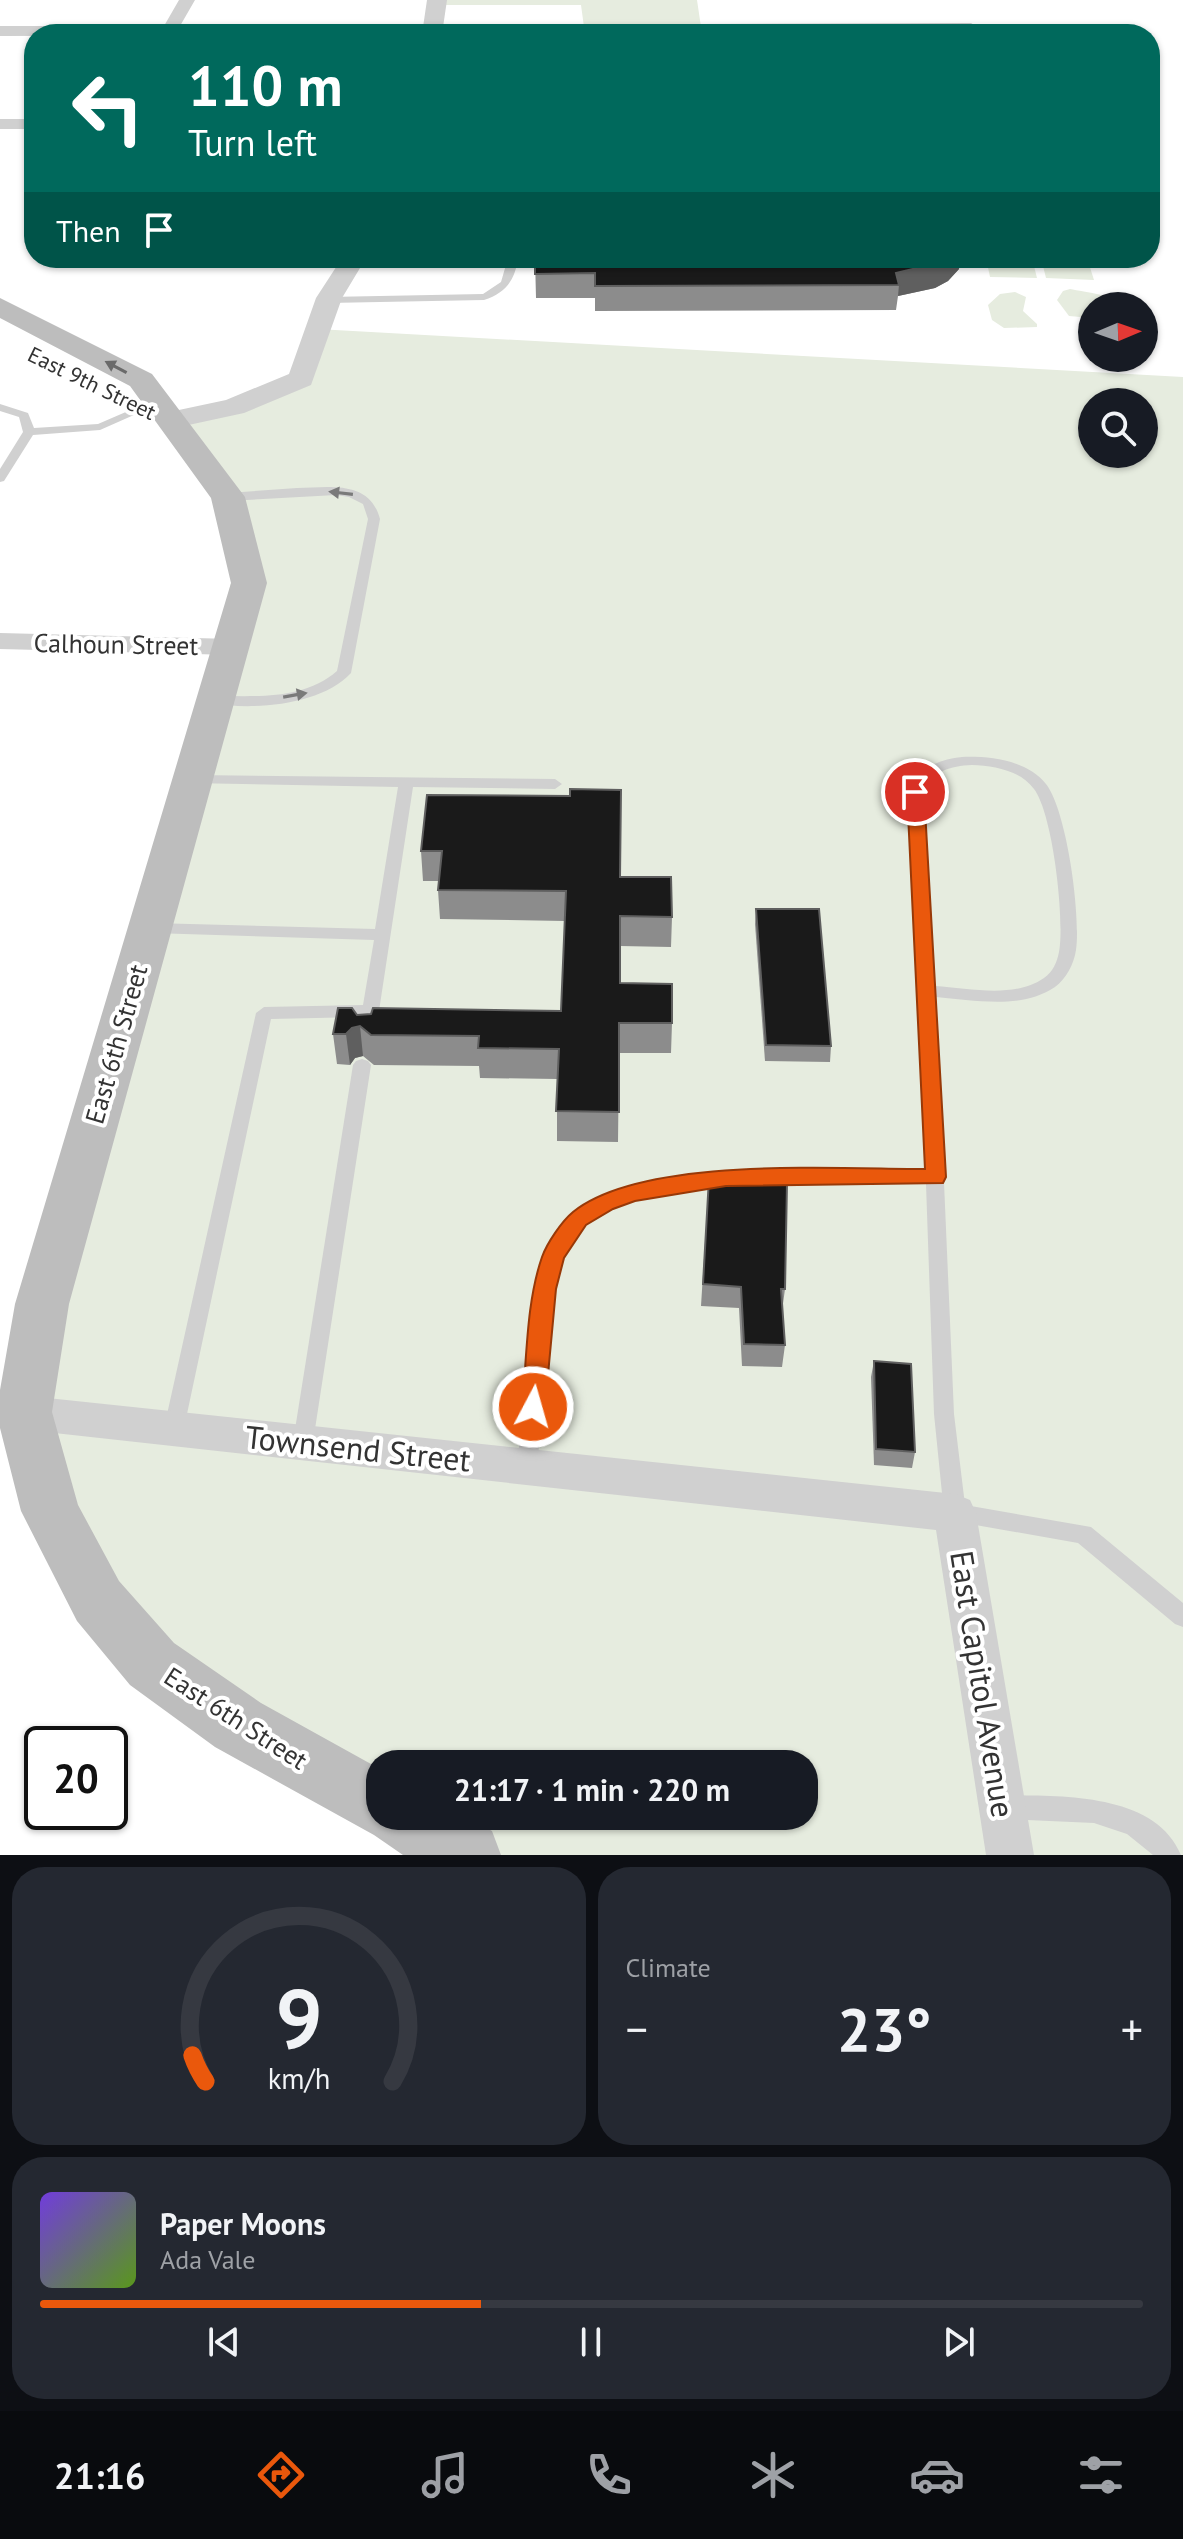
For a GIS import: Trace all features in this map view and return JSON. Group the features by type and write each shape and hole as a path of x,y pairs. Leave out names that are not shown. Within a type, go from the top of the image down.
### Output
{"main road":[{"name":"East 9th Street","path":"0,307 141,380 158,414"},
{"name":"East 9th Street","path":"0,339 158,414"},
{"name":"East 6th Street","path":"158,414 228,497 249,583 12,1411 50,1511 98,1601 152,1664 238,1725 366,1797"},
{"path":"424,1830 468,1855"}],"street":[{"path":"172,24 187,0"},
{"path":"433,24 437,0"},
{"path":"0,31 24,31"},
{"path":"0,124 24,124"},
{"path":"158,414 234,407 301,379 328,300 348,268"},
{"name":"Calhoun Street","path":"0,641 233,647"},
{"name":"Townsend Street","path":"12,1411 955,1513"},
{"name":"East Capitol Avenue","path":"955,1513 1010,1855"}],"lane":[{"path":"328,300 484,297 498,292 508,281 511,268"},
{"path":"0,407 24,415 29,432 0,478"},
{"path":"29,432 100,427 158,414"},
{"path":"217,700 297,696 317,691 335,682 344,673 374,519 372,507 362,497 340,492 228,497"},
{"path":"927,991 1014,994 1049,983 1063,968 1069,947 1069,915 1046,795 1026,774 1003,764 980,760 937,767 921,777 915,792 927,991 944,1414 955,1513 1083,1534 1183,1617"},
{"path":"193,780 555,784"},
{"path":"366,1038 406,783"},
{"path":"150,928 382,935"},
{"path":"174,1428 264,1013 371,1011"},
{"path":"303,1442 362,1065"},
{"path":"527,1466 545,1289 553,1256 579,1219 605,1203 634,1193 726,1178 935,1177"},
{"path":"1003,1806 1101,1810 1156,1837 1169,1855"}],"shaded area":[{"path":"437,0 697,0 701,24 584,24 581,5 436,5"},
{"path":"988,268 1034,268 1037,278 990,277"},
{"path":"1044,268 1090,268 1094,280 1046,278"},
{"path":"1063,291 1085,292 1078,292 1078,317 1069,316 1057,300"},
{"path":"1015,292 1026,297 1023,311 1037,327 1004,328 992,320 988,305 1000,294"},
{"path":"317,329 1183,377 1183,1855 475,1855 433,1830 818,1830 818,1750 366,1750 366,1791 152,1664 24,1412 240,547 170,420 301,379"}],"building":[{"path":"535,268 917,268 896,273 899,285 595,286 595,273 535,274"},
{"path":"570,789 621,790 620,877 671,877 672,917 620,916 620,983 672,984 672,1023 619,1023 619,1112 556,1111 559,1049 478,1048 479,1036 371,1035 360,1026 346,1034 333,1034 338,1008 352,1008 357,1015 371,1014 373,1008 561,1011 566,891 438,890 442,851 421,851 427,795 570,796"},
{"path":"756,909 819,909 831,1046 766,1045"},
{"path":"709,1178 787,1183 785,1289 781,1289 785,1345 744,1344 741,1287 703,1284"},
{"path":"874,1361 911,1364 915,1452 876,1449"}],"route":[{"path":"533,1407 545,1289 553,1256 579,1219 605,1203 634,1193 726,1178 935,1177 915,792"}]}
